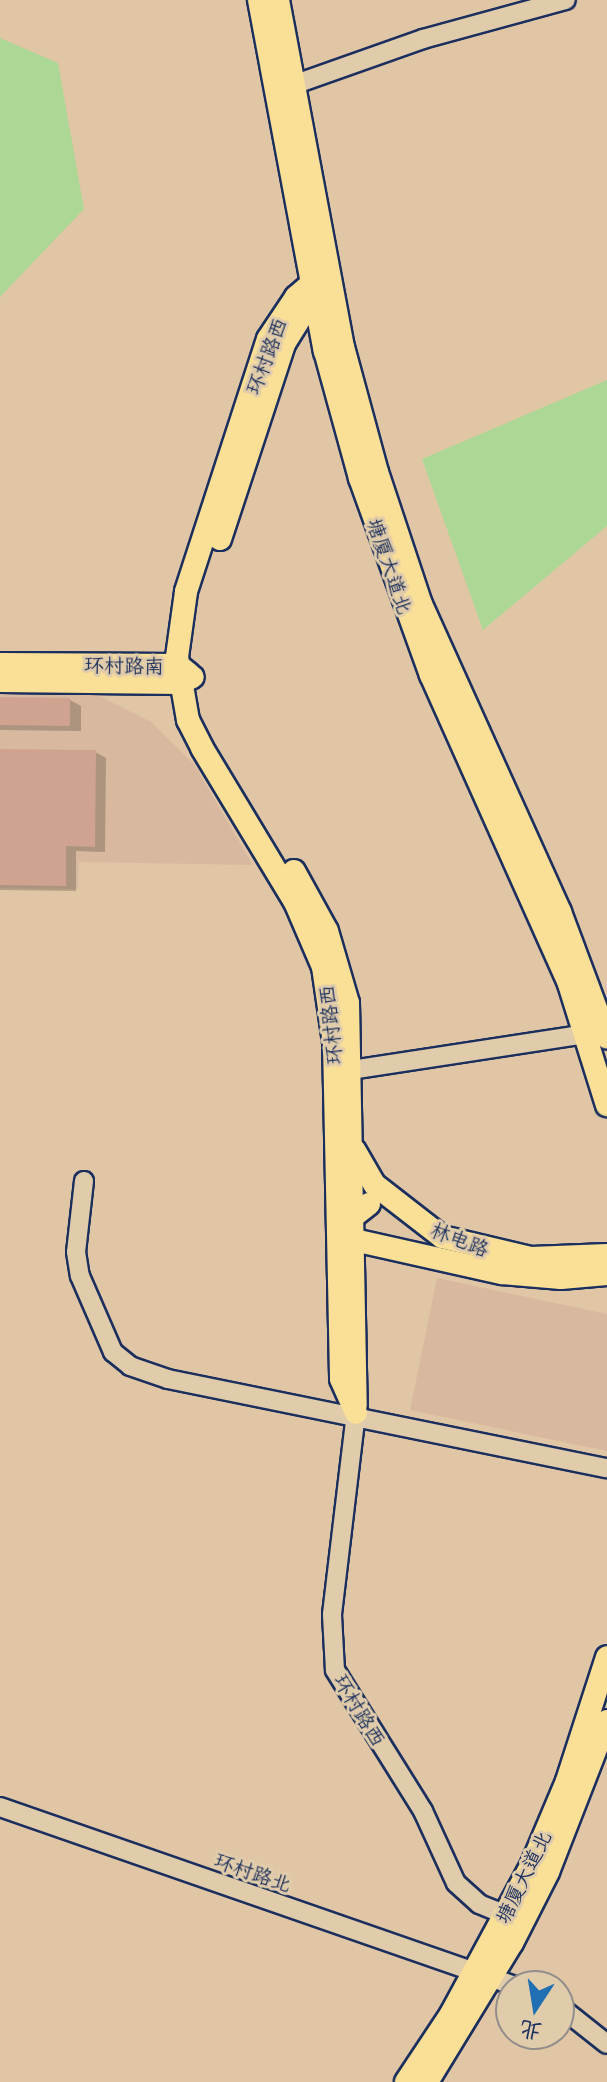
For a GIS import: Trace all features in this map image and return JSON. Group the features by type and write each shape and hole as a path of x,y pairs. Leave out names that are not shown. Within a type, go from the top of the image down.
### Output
{"main road":[{"name":"塘厦大道北","path":"259,0 360,478 405,609 597,1036 607,1105"},
{"name":"塘厦大道北","path":"278,0 293,85 319,292"},
{"name":"环村路西","path":"319,292 283,310 268,339 186,592 184,675 202,748 295,902 323,967 357,1226"},
{"name":"环村路南","path":"0,664 184,675"},
{"name":"环村路西","path":"184,675 216,743 327,931 348,1003 357,1226 341,1379 356,1413"},
{"name":"环村路南","path":"0,681 184,675"},
{"name":"林电路","path":"352,1143 361,1165 397,1206 465,1255 531,1258 607,1255"},
{"path":"357,1226 397,1206"},
{"name":"林电路","path":"357,1226 465,1255 531,1277 607,1274"},
{"name":"塘厦大道北","path":"427,2082 483,1975 506,1915 567,1781 607,1657"},
{"name":"塘厦大道北","path":"406,2082 483,1975 548,1872 607,1721"}],"street":[{"path":"293,85 423,39 566,0"},
{"path":"351,1070 597,1036"},
{"path":"84,1181 76,1252 80,1276 113,1352 130,1366 168,1379 356,1413 607,1468"},
{"name":"环村路西","path":"356,1413 332,1615 335,1670 423,1811 456,1883 479,1904 506,1915"},
{"name":"环村路北","path":"0,1807 495,1979"},
{"path":"575,2019 607,2044"}],"shaded area":[{"path":"0,694 97,695 151,722 194,764 253,865 79,862 78,889 0,888"},
{"path":"437,1278 607,1314 607,1451 410,1410"}],"green space":[{"path":"0,38 58,63 84,209 0,297"},
{"path":"607,380 607,526 483,630 422,459"}],"building":[{"path":"0,697 70,698 70,726 0,725"},
{"path":"0,749 96,750 95,847 66,846 66,886 0,885"}]}
